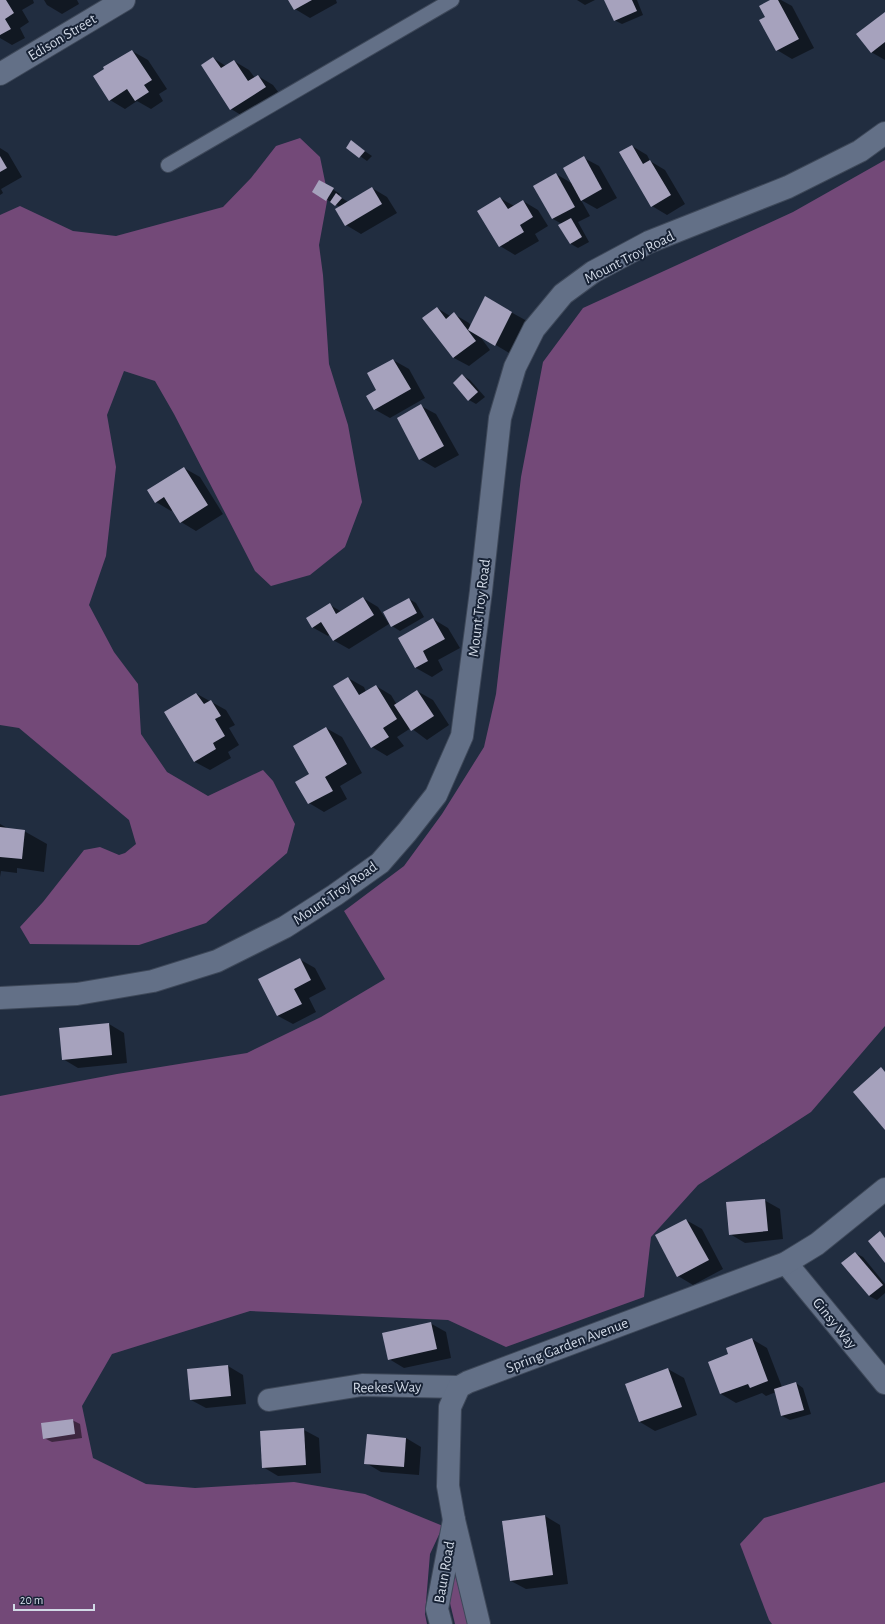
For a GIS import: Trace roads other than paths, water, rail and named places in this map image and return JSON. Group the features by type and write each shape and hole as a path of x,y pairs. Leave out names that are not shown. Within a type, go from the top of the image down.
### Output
{"street":[{"name":"Edison Street","path":"0,74 124,0"},
{"name":"Mount Troy Road","path":"0,998 77,994 153,981 217,961 285,927 335,895 380,862 407,832 436,795 462,736 478,621 500,418 515,367 534,330 562,294 593,272 649,242 788,187 860,151 885,133"},
{"name":"Spring Garden Avenue","path":"459,1387 468,1382 786,1263 817,1244 885,1189"},
{"name":"Ginsy Way","path":"786,1263 885,1383"},
{"name":"Reekes Way","path":"269,1400 362,1385 459,1387"},
{"path":"459,1387 450,1407 448,1486 454,1520 479,1624"},
{"name":"Baun Road","path":"441,1624 437,1609 454,1520"}],"lane":[{"path":"168,165 452,0"}]}
